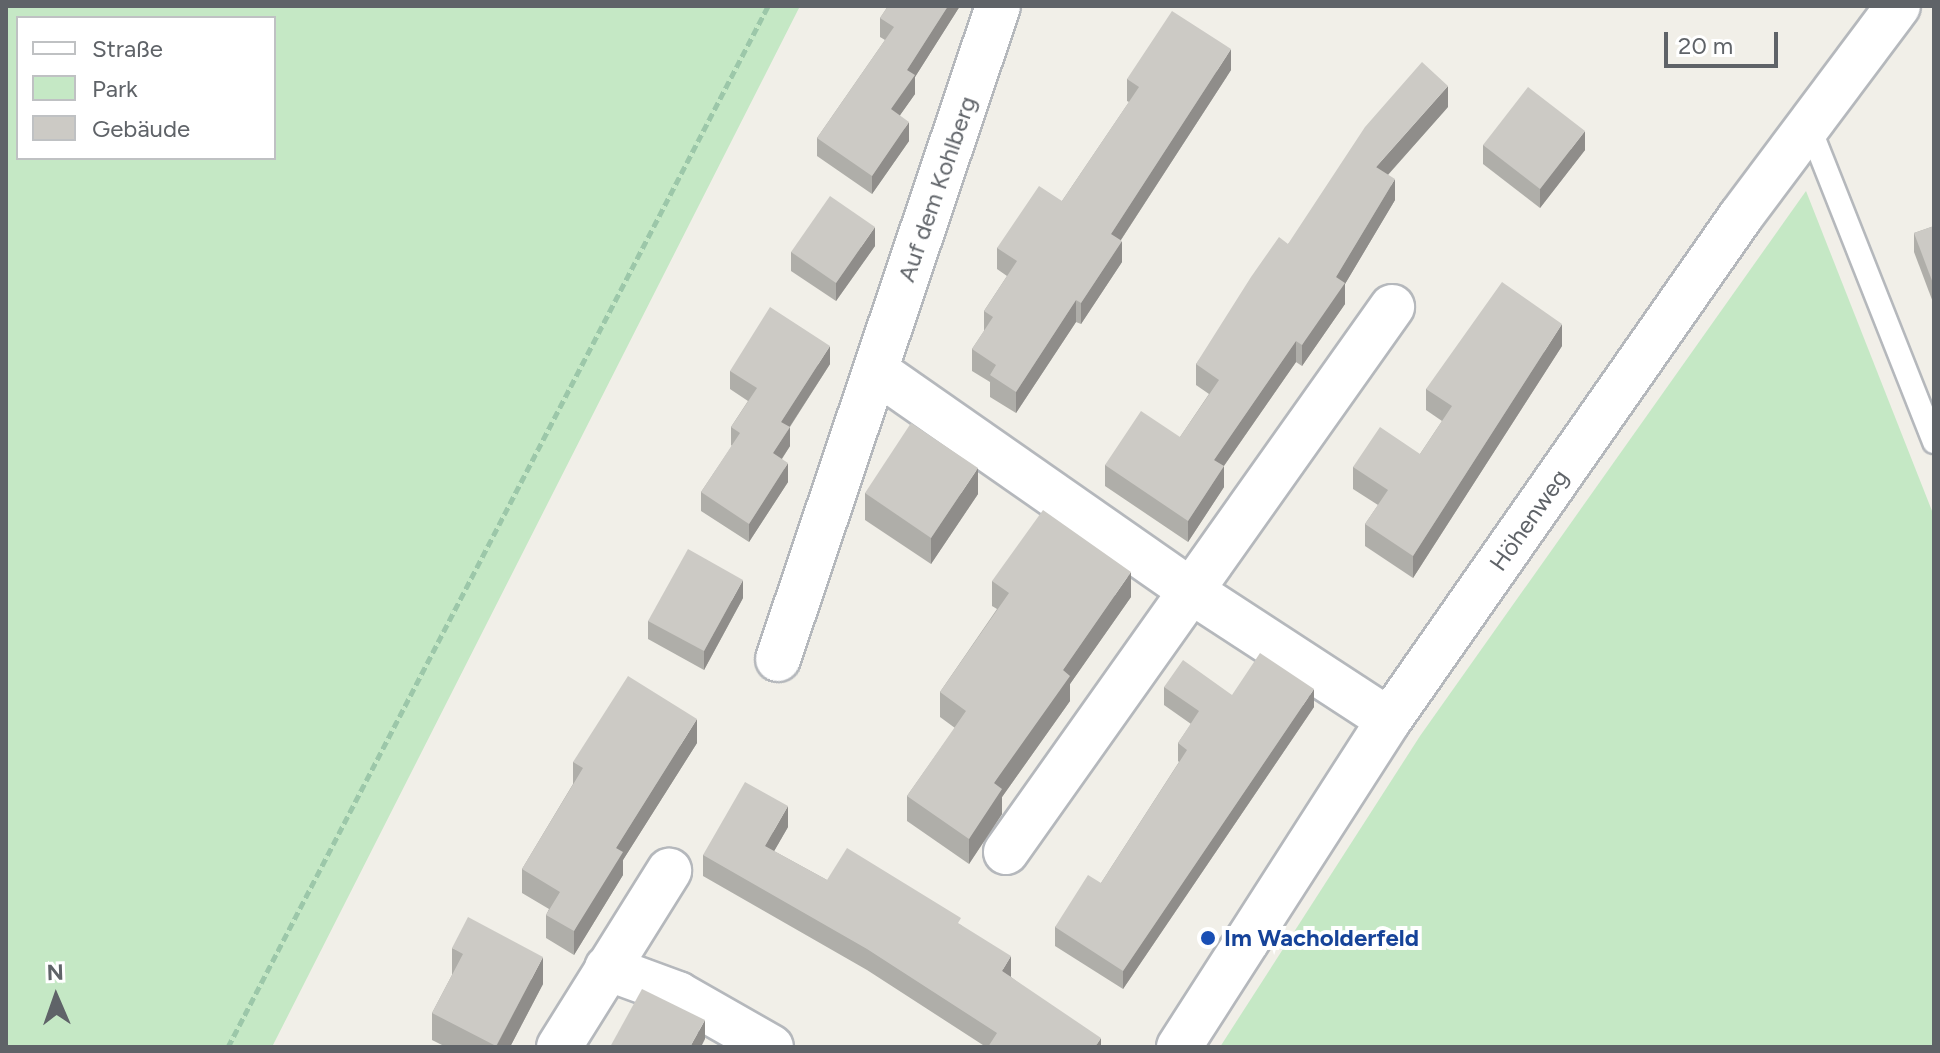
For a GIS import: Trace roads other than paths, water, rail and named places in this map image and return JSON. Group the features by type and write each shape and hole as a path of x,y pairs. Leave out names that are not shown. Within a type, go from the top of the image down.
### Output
{"street":[{"name":"Auf dem Kohlberg","path":"778,659 998,6"},
{"name":"Höhenweg","path":"1179,1047 1389,720 1809,126 1898,6"},
{"path":"1006,852 1392,307"},
{"path":"876,371 1191,591 1389,720"},
{"path":"559,1047 669,871"},
{"path":"607,968 678,994 771,1047"}],"lane":[{"path":"1809,126 1934,442"}],"place":[{"name":"Im Wacholderfeld","path":"1208,938"}]}
